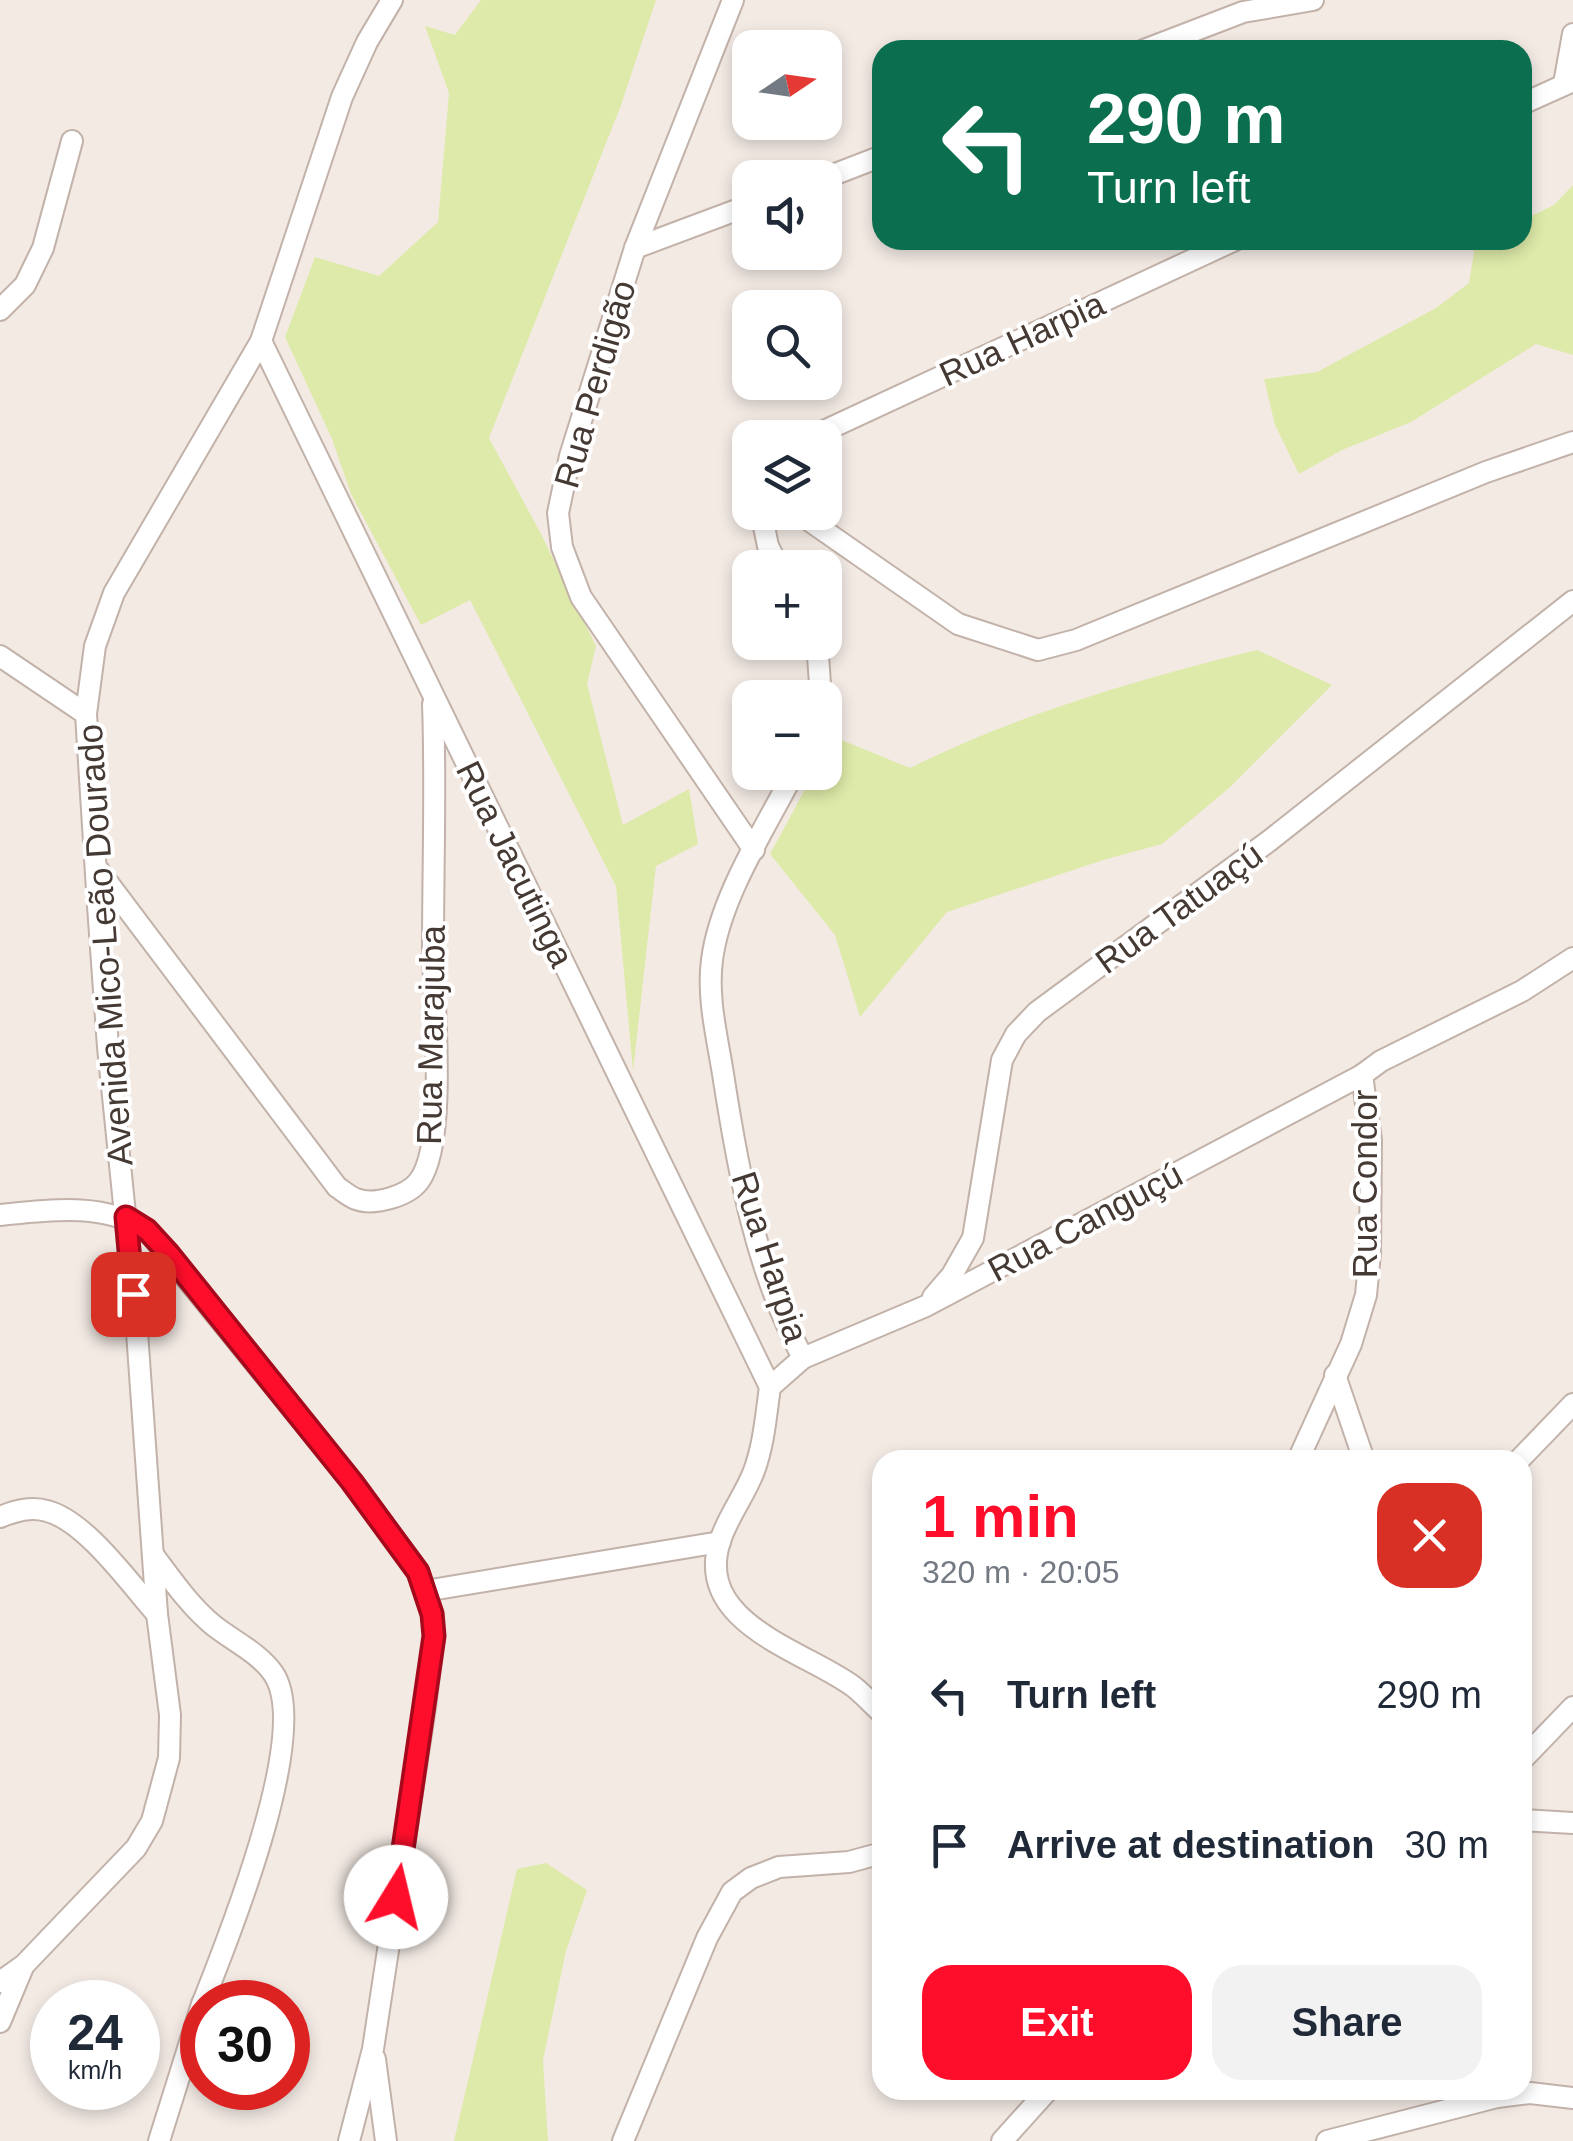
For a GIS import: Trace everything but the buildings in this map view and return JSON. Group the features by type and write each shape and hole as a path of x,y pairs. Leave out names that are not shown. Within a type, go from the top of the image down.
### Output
{"street":[{"name":"Avenida Mico-Leão Dourado","path":"24,1965 136,1848 152,1821 169,1758 170,1716 157,1614 96,868 86,714 95,646 114,593 260,341 342,97 392,0"},
{"name":"Rua Perdigão","path":"733,0 636,248 570,456 558,512 562,547 581,598 754,850"},
{"path":"1170,40 1243,12 1313,0"},
{"path":"1532,99 1569,82 1573,34"},
{"path":"0,310 25,284 43,248 72,141"},
{"path":"842,171 872,160"},
{"path":"636,248 732,213"},
{"name":"Rua Harpia","path":"842,423 1213,250"},
{"name":"Rua Jacutinga","path":"260,341 770,1387"},
{"path":"824,530 958,624 1038,650 1076,640 1486,472 1573,442"},
{"name":"Rua Tatuaçú","path":"926,1306 952,1275 973,1238 1002,1060 1016,1034 1037,1012 1268,842 1573,602"},
{"path":"0,656 86,714"},
{"name":"Rua Marajuba","path":"96,868 337,1187 358,1200 373,1202 395,1197 418,1184 432,1147 437,1062 432,694"},
{"name":"Rua Harpia","path":"720,1542 755,1470 770,1387 803,1358 785,1324 745,1198 710,997 712,960 722,916 785,790"},
{"name":"Rua Condor","path":"1302,1450 1351,1344 1366,1295 1371,1140 1362,1076 1381,1061 1522,991 1573,958"},
{"name":"Rua Canguçú","path":"803,1358 926,1306 1362,1076"},
{"path":"0,1215 87,1210 126,1217 147,1230 340,1468 418,1572 432,1614 432,1654 373,2049 349,2141"},
{"path":"1335,1375 1361,1450"},
{"path":"1529,1450 1573,1404"},
{"path":"0,1518 29,1508 63,1518 84,1534 157,1614"},
{"path":"425,1591 720,1542 716,1571 736,1614 784,1648 853,1686 872,1704"},
{"path":"154,1556 197,1611 256,1655 274,1674 283,1694 285,1716 280,1754 256,1857 211,1980"},
{"path":"1532,1750 1573,1708"},
{"path":"1532,1821 1573,1823"},
{"path":"623,2141 707,1938 732,1892 751,1878 779,1867 849,1862 872,1856"},
{"path":"0,1982 24,1965"},
{"path":"0,2022 24,1965"},
{"path":"373,2049 386,2141"},
{"path":"158,2141 180,2074"},
{"path":"1532,2093 1573,2098"},
{"path":"1002,2141 1039,2100"},
{"path":"1326,2141 1485,2100"}],"green space":[{"path":"481,0 656,0 620,108 489,438 596,646 587,684 623,825 689,789 698,844 656,866 633,1071 616,886 470,600 421,625 351,494 332,439 285,337 315,257 379,276 438,222 449,93 425,26 455,35"},
{"path":"1573,185 1573,355 1536,344 1411,422 1342,450 1299,474 1275,425 1264,379 1317,372 1436,308 1469,283 1474,250 1532,250 1532,216 1554,205"},
{"path":"1257,650 1332,685 1229,788 1162,844 947,912 860,1017 835,935 770,854 805,790 842,790 842,740 910,768 993,731 1168,673"},
{"path":"546,1863 587,1890 566,1951 543,2060 548,2141 454,2141 517,1869"}],"route":[{"path":"133,1294 126,1217 147,1230 169,1254 352,1482 418,1572 432,1614 434,1636 396,1897"}]}
